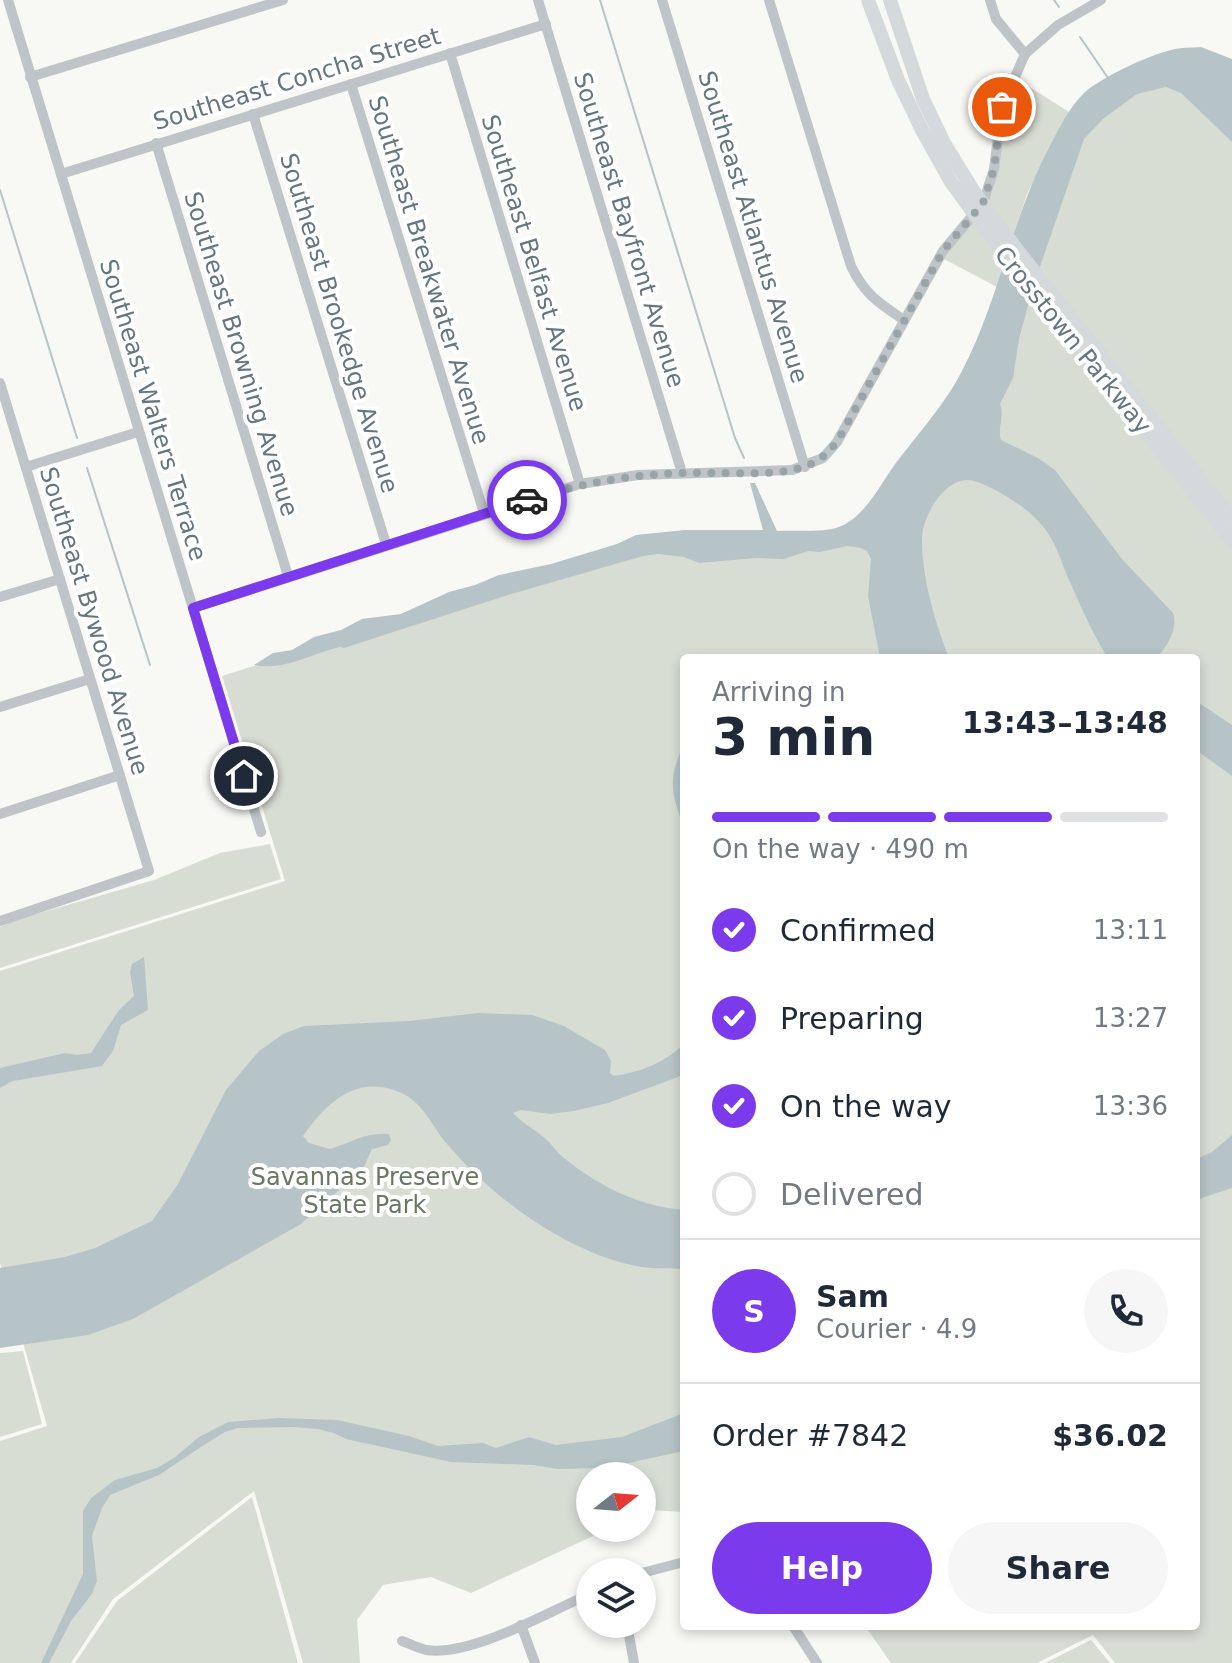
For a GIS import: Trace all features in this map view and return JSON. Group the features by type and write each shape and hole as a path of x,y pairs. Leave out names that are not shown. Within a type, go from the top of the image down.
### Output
{"main road":[{"name":"Crosstown Parkway","path":"868,0 901,88 999,248 1232,541"},
{"name":"Crosstown Parkway","path":"890,0 923,99 957,178 1232,519"}],"street":[{"name":"Southeast Walters Terrace","path":"8,0 261,832"},
{"path":"30,77 283,0"},
{"name":"Southeast Bayfront Avenue","path":"538,0 682,473"},
{"name":"Southeast Atlantus Avenue","path":"662,0 805,467"},
{"path":"769,0 851,266 861,287 870,297 904,320"},
{"path":"990,0 996,19 1025,54"},
{"path":"193,608 580,484 682,473 792,470 823,458 837,442 943,251 975,216 985,198 994,169 1002,107 1025,54 1058,25 1101,0"},
{"name":"Southeast Concha Street","path":"61,174 546,24"},
{"name":"Southeast Belfast Avenue","path":"450,53 580,484"},
{"name":"Southeast Breakwater Avenue","path":"351,84 484,513"},
{"name":"Southeast Brookedge Avenue","path":"253,114 386,544"},
{"name":"Southeast Browning Avenue","path":"156,143 288,576"},
{"name":"Southeast Bywood Avenue","path":"0,383 149,871 0,921"},
{"path":"26,467 138,432"},
{"path":"0,597 60,579"},
{"path":"0,707 90,679"},
{"path":"0,814 120,775"},
{"path":"656,1569 680,1563"},
{"path":"402,1641 424,1650 469,1645 576,1600"},
{"path":"521,1625 535,1663"},
{"path":"796,1630 817,1663"},
{"path":"630,1638 634,1663"}],"green space":[{"name":"Savannas Preserve State Park","path":"1154,74 1232,98 1232,1663 1115,1663 1093,1635 1037,1663 891,1663 868,1630 1200,1630 1200,654 680,654 680,1512 656,1510 656,1462 576,1462 576,1542 580,1542 471,1593 431,1577 383,1585 357,1620 360,1663 303,1663 254,1491 113,1599 71,1663 0,1663 0,1441 47,1426 0,1263 0,971 285,881 222,676 602,556 880,536 1097,100"},
{"path":"1017,79 1069,112 1027,194 997,287 942,258 981,210 1002,120"},
{"path":"270,844 281,879 0,968 0,927 12,921 154,880 220,853"},
{"path":"23,1351 42,1424 0,1437 0,1353"},
{"path":"252,1497 298,1663 75,1663 117,1601"},
{"path":"1091,1640 1110,1663 1045,1663"}],"shaded area":[{"path":"1201,47 1232,59 1232,142 1181,93 1166,87 1137,94 1103,119 1084,139 1034,284 1019,339 1013,378 1000,404 1001,440 1055,470 1122,559 1173,613 1173,629 1160,654 1106,654 1046,530 1010,498 967,480 949,487 942,494 930,511 923,530 924,570 948,654 879,654 868,596 871,559 867,551 847,546 820,552 808,551 784,559 699,563 684,557 643,556 287,664 254,665 273,653 292,650 314,637 341,630 362,619 401,614 449,592 499,575 551,564 636,535 685,530 763,530 750,483 755,483 777,531 825,530 844,525 864,509 956,382 986,315 1038,171 1074,104 1091,87 1113,74 1175,49"},
{"path":"1200,704 1232,725 1232,776 1200,753"},
{"path":"680,754 680,816 673,786"},
{"path":"144,957 148,1010 121,1025 113,1051 102,1066 13,1081 0,1088 0,1068 65,1053 91,1053 119,1010 134,996 130,972 132,964"},
{"path":"478,1013 532,1015 564,1026 605,1050 611,1061 610,1073 614,1076 652,1066 680,1047 678,1077 608,1103 574,1111 550,1114 521,1110 513,1113 592,1178 636,1199 680,1210 680,1269 641,1267 614,1261 535,1222 466,1165 408,1096 383,1087 369,1087 343,1095 332,1103 303,1136 309,1143 330,1149 373,1135 389,1134 391,1140 388,1145 372,1149 363,1169 301,1224 133,1319 88,1335 0,1348 0,1268 65,1257 95,1248 152,1221 178,1184 226,1090 259,1051 283,1034 304,1026 409,1021"},
{"path":"1232,1135 1232,1188 1200,1199 1200,1157 1212,1152"},
{"path":"680,1415 680,1452 633,1462 576,1462 576,1469 451,1462 346,1439 317,1429 238,1428 225,1432 159,1475 110,1495 92,1536 97,1581 92,1594 71,1621 49,1663 41,1663 83,1574 83,1511 91,1498 115,1480 157,1468 199,1437 228,1422 278,1418 337,1420 409,1436 438,1446 483,1443 496,1448 529,1437 556,1445 622,1437"}],"waterway":[{"path":"600,0 735,438 744,458"},
{"path":"1054,0 1059,7"},
{"path":"1080,37 1108,78"},
{"path":"0,190 77,438"},
{"path":"87,468 150,665"}],"way so far":[{"path":"527,500 609,479 638,475 792,470 823,458 837,442 943,251 983,203 992,180 1002,107"}],"route":[{"path":"244,776 193,608 527,500"}]}
